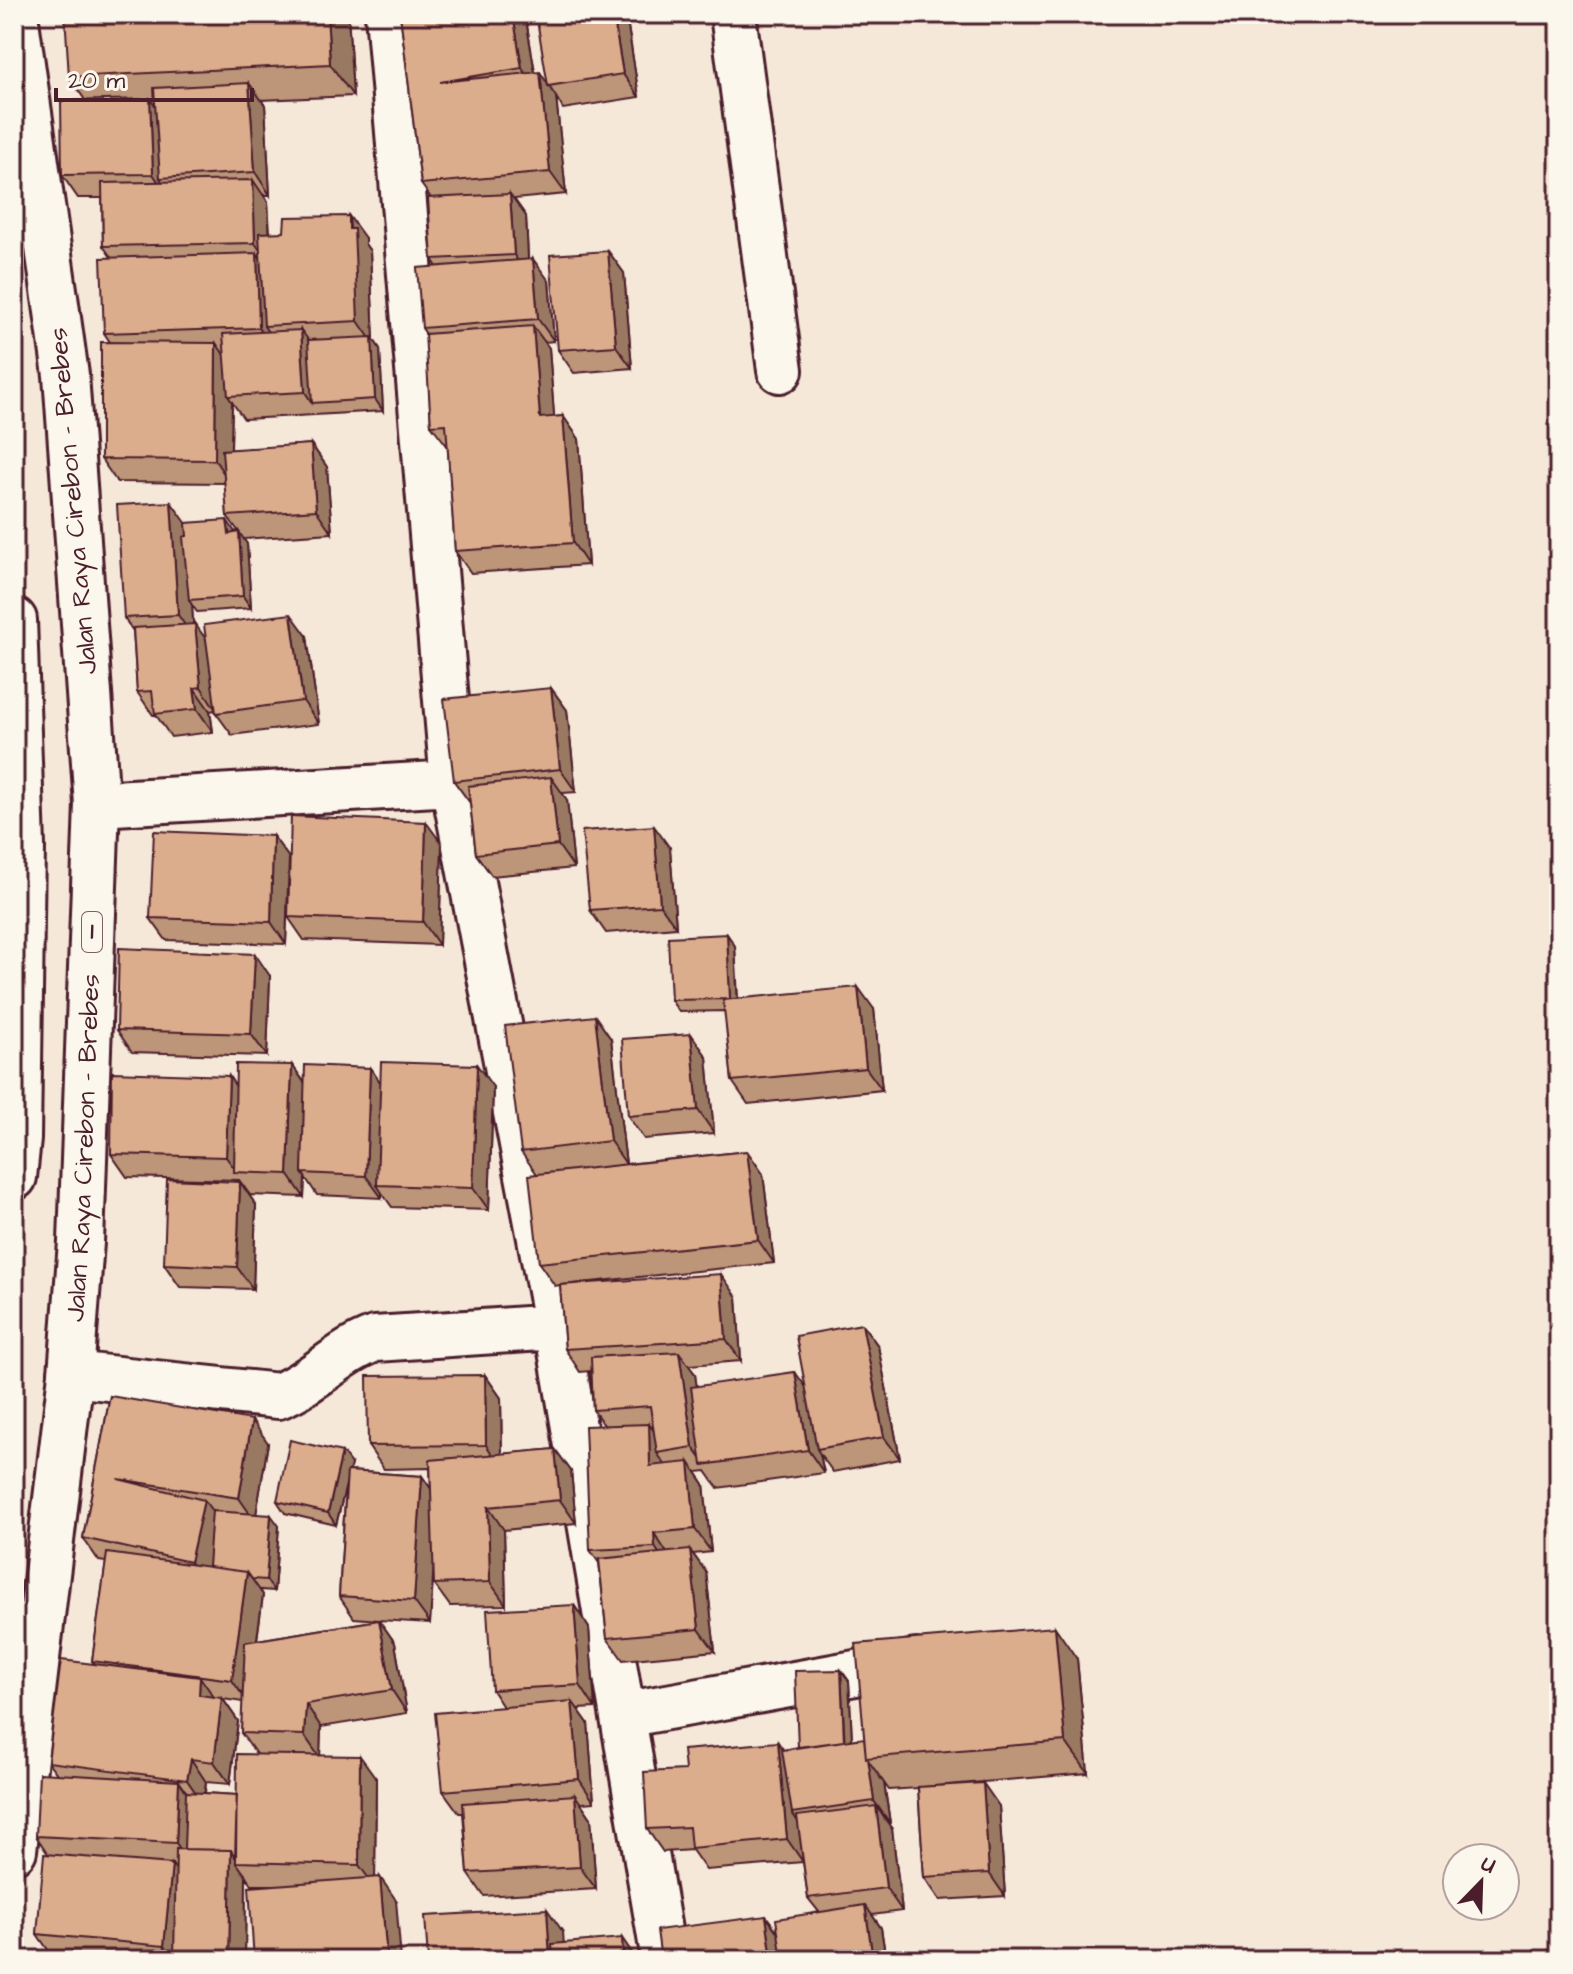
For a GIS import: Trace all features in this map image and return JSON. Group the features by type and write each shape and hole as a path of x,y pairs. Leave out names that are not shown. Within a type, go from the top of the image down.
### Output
{"main road":[{"name":"Jalan Raya Cirebon - Brebes","path":"14,1850 71,1374 81,1242 97,804 66,375 15,14"},
{"path":"388,14 453,783 557,1327 664,1960"},
{"path":"733,14 780,370"},
{"path":"14,620 22,846 18,1123 14,1177"},
{"path":"97,804 453,783"},
{"path":"71,1374 278,1396 306,1383 348,1351 375,1339 557,1327"},
{"path":"623,1715 951,1656"}],"building":[{"path":"65,14 327,14 330,64 69,77"},
{"path":"400,14 513,14 522,68 440,82 540,72 550,172 421,184"},
{"path":"536,14 613,14 623,74 548,86"},
{"path":"249,83 255,172 160,178 154,88"},
{"path":"150,99 153,174 62,175 61,101"},
{"path":"253,180 255,243 103,246 102,183"},
{"path":"510,194 514,255 432,259 428,198"},
{"path":"349,216 349,229 354,229 358,321 264,326 259,233 284,232 285,217"},
{"path":"608,251 616,346 558,350 550,255"},
{"path":"257,253 259,328 104,333 101,258"},
{"path":"533,259 538,319 422,328 417,268"},
{"path":"533,326 540,418 563,416 573,543 455,551 446,424 431,425 425,334"},
{"path":"301,330 305,392 228,396 223,334"},
{"path":"372,337 375,399 312,403 308,340"},
{"path":"101,342 216,343 215,460 101,459"},
{"path":"311,444 316,510 227,516 222,450"},
{"path":"171,502 178,615 124,618 117,505"},
{"path":"227,520 229,534 239,532 243,596 189,600 183,537 187,536 186,523"},
{"path":"291,614 303,701 216,713 204,625"},
{"path":"195,624 201,687 194,688 197,709 155,714 152,691 137,692 133,628"},
{"path":"551,688 560,769 454,781 444,699"},
{"path":"551,777 558,845 476,854 468,786"},
{"path":"291,816 426,822 423,922 288,917"},
{"path":"654,826 660,905 590,910 582,831"},
{"path":"154,831 273,836 271,922 150,918"},
{"path":"727,934 730,999 671,1000 668,937"},
{"path":"119,948 255,954 251,1034 117,1030"},
{"path":"858,987 866,1068 732,1081 723,1000"},
{"path":"595,1016 610,1141 521,1152 505,1026"},
{"path":"691,1034 698,1110 628,1116 622,1039"},
{"path":"381,1062 477,1065 473,1188 377,1185"},
{"path":"236,1064 292,1065 288,1174 234,1172"},
{"path":"305,1065 370,1068 366,1176 302,1173"},
{"path":"112,1072 229,1076 226,1157 111,1154"},
{"path":"747,1151 758,1240 539,1263 529,1175"},
{"path":"167,1179 240,1182 237,1267 164,1264"},
{"path":"721,1274 726,1339 565,1349 560,1285"},
{"path":"862,1324 884,1437 817,1449 796,1336"},
{"path":"679,1352 693,1447 657,1453 650,1406 593,1410 591,1357"},
{"path":"795,1372 808,1450 702,1465 691,1387"},
{"path":"485,1375 486,1445 368,1446 367,1376"},
{"path":"110,1396 252,1420 239,1498 118,1479 204,1500 190,1562 83,1538"},
{"path":"649,1424 650,1466 689,1462 695,1529 654,1533 655,1547 590,1550 585,1426"},
{"path":"290,1440 342,1452 328,1513 277,1501"},
{"path":"555,1449 560,1500 488,1507 490,1582 434,1584 430,1460"},
{"path":"347,1471 422,1476 414,1601 339,1596"},
{"path":"212,1511 271,1515 266,1580 252,1579 247,1572 208,1567"},
{"path":"690,1550 699,1629 607,1638 599,1559"},
{"path":"107,1553 247,1572 232,1680 92,1661"},
{"path":"574,1605 580,1685 492,1690 487,1610"},
{"path":"379,1620 392,1690 306,1704 304,1735 241,1733 245,1642"},
{"path":"1055,1627 1065,1741 866,1758 856,1644"},
{"path":"61,1660 200,1677 199,1695 222,1698 214,1762 191,1759 187,1780 48,1762"},
{"path":"841,1670 844,1741 798,1747 795,1671"},
{"path":"572,1701 579,1779 443,1791 435,1713"},
{"path":"864,1738 874,1801 792,1813 782,1750"},
{"path":"778,1742 787,1839 691,1848 689,1827 647,1829 644,1772 685,1770 683,1750"},
{"path":"237,1754 360,1756 359,1865 236,1862"},
{"path":"39,1773 179,1781 176,1843 36,1836"},
{"path":"983,1783 989,1873 924,1877 918,1787"},
{"path":"186,1792 237,1795 235,1857 231,1850 184,1849"},
{"path":"575,1795 580,1867 468,1873 463,1803"},
{"path":"876,1806 886,1888 808,1898 797,1816"},
{"path":"176,1849 231,1850 229,1960 174,1960"},
{"path":"44,1854 172,1864 164,1946 37,1934"},
{"path":"380,1877 387,1960 254,1960 249,1887"},
{"path":"865,1905 873,1960 782,1960 776,1919"},
{"path":"547,1909 550,1960 428,1960 425,1916"},
{"path":"766,1916 772,1960 661,1960 657,1930"},
{"path":"622,1938 623,1960 553,1960 552,1944"}]}
